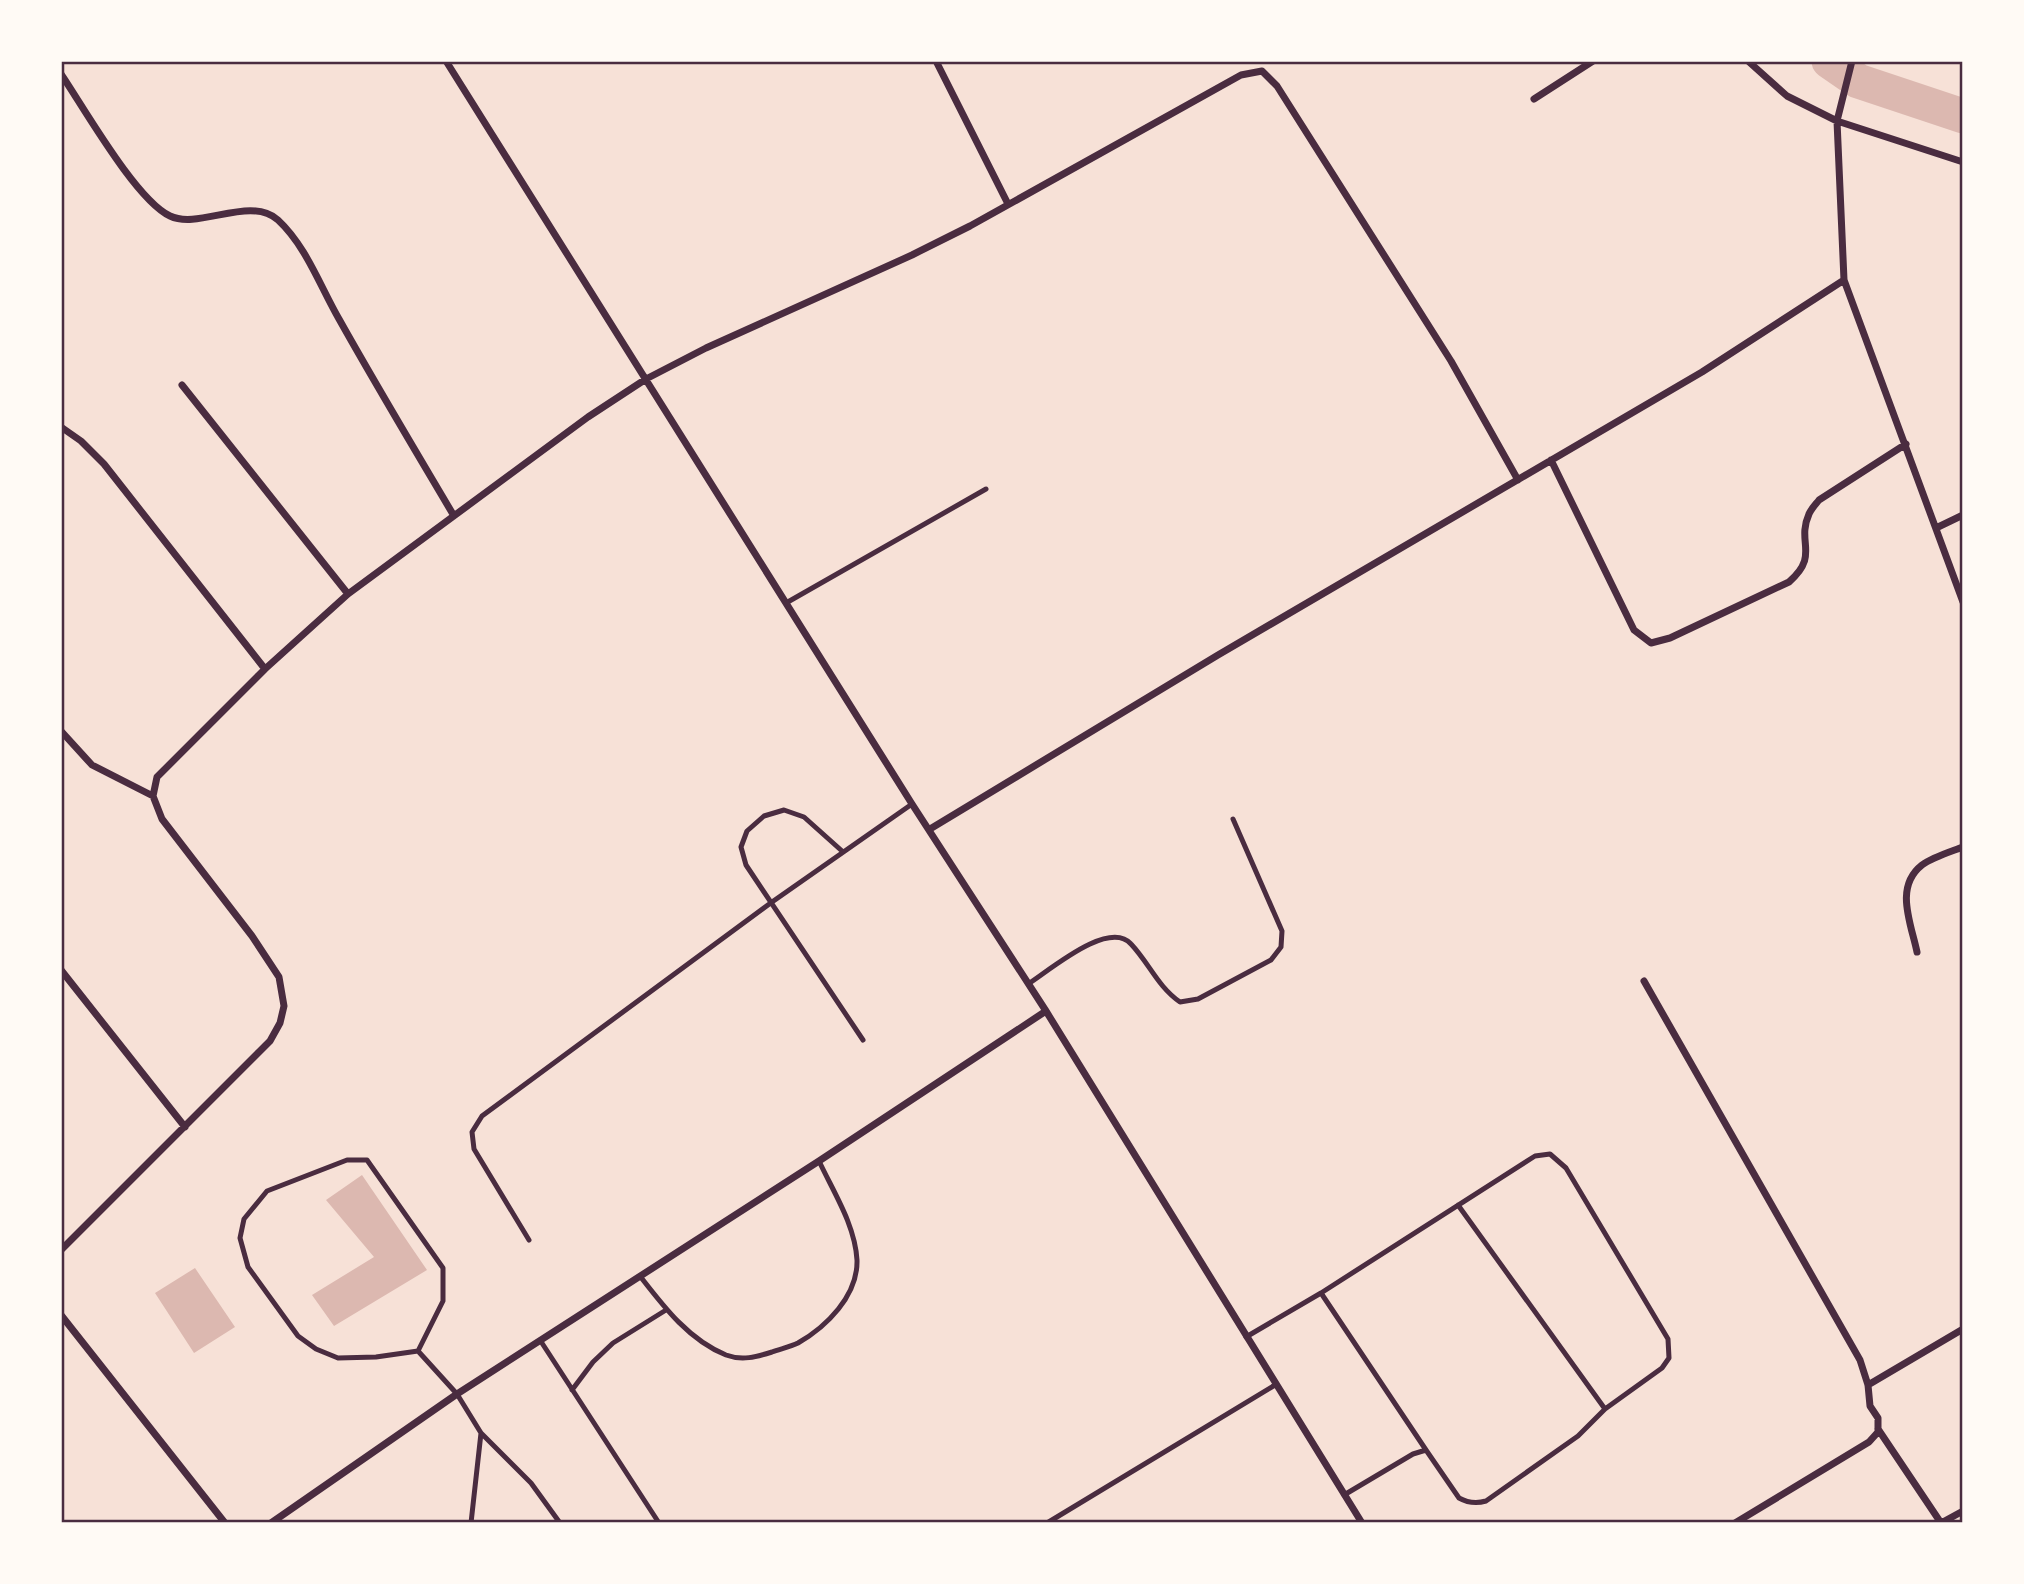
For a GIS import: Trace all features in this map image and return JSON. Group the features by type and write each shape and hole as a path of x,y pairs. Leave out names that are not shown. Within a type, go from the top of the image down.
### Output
{"street":[{"path":"458,61 447,64 912,804 1046,1011 1362,1523"},
{"path":"936,61 1008,205"},
{"path":"1261,61 1262,71 1277,86 1451,361 1518,480"},
{"path":"1534,99 1594,61"},
{"path":"1748,61 1787,96 1837,121 1963,162"},
{"path":"1852,61 1837,121 1844,280 1963,602"},
{"path":"61,1250 270,1041 280,1023 284,1006 279,977 252,936 162,819 153,796 157,777 265,669 348,594 588,417 646,379 706,348 912,255 1008,205 1241,75 1262,71"},
{"path":"61,74 131,179 150,203 171,218 194,218 254,210 275,218 296,240 454,516"},
{"path":"930,830 1218,655 1702,372 1844,280"},
{"path":"182,385 348,594"},
{"path":"61,426 104,464 265,669"},
{"path":"1552,460 1634,629 1651,643 1670,638 1789,582 1800,572 1807,559 1805,529 1809,514 1819,500 1906,444"},
{"path":"1936,528 1963,515"},
{"path":"61,731 92,765 153,796"},
{"path":"1917,952 1905,897 1908,880 1923,864 1963,847"},
{"path":"61,970 185,1126"},
{"path":"1644,981 1860,1360 1868,1385 1870,1406 1878,1418 1878,1429 1941,1523 1963,1511"},
{"path":"271,1523 457,1394 1046,1011"},
{"path":"61,1315 225,1523"},
{"path":"1868,1385 1963,1329"},
{"path":"1735,1523 1869,1442 1878,1429"}],"lane":[{"path":"786,603 986,489"},
{"path":"529,1240 474,1149 472,1132 482,1116 842,851 912,804"},
{"path":"842,851 804,817 784,810 764,816 747,831 741,847 746,864 863,1040"},
{"path":"1028,984 1097,939 1113,935 1129,941 1167,993 1180,1002 1198,999 1271,960 1281,947 1282,931 1233,820"},
{"path":"1246,1337 1321,1293 1535,1156 1550,1154 1566,1168 1668,1339 1669,1358 1662,1368 1605,1409 1567,1443 1494,1497 1477,1504 1466,1502 1459,1498 1321,1293"},
{"path":"347,1160 367,1160 443,1268 443,1301 418,1350 376,1357 338,1358 316,1349 298,1336 248,1267 240,1238 244,1219 267,1191 347,1160"},
{"path":"640,1276 667,1310 703,1344 729,1356 750,1359 797,1344 834,1316 853,1284 857,1264 854,1234 819,1161"},
{"path":"1458,1205 1605,1409"},
{"path":"572,1390 593,1362 612,1343 667,1310"},
{"path":"540,1340 659,1523"},
{"path":"418,1350 457,1394 481,1433 531,1483 560,1523"},
{"path":"1047,1523 1275,1385"},
{"path":"471,1523 481,1433"},
{"path":"1345,1495 1413,1454 1426,1450"}],"shaded area":[{"path":"362,1175 427,1270 334,1326 312,1295 374,1257 326,1200"},
{"path":"195,1268 235,1327 194,1353 155,1293"}],"waterway":[{"path":"1829,61 1858,81 1963,116"}]}
